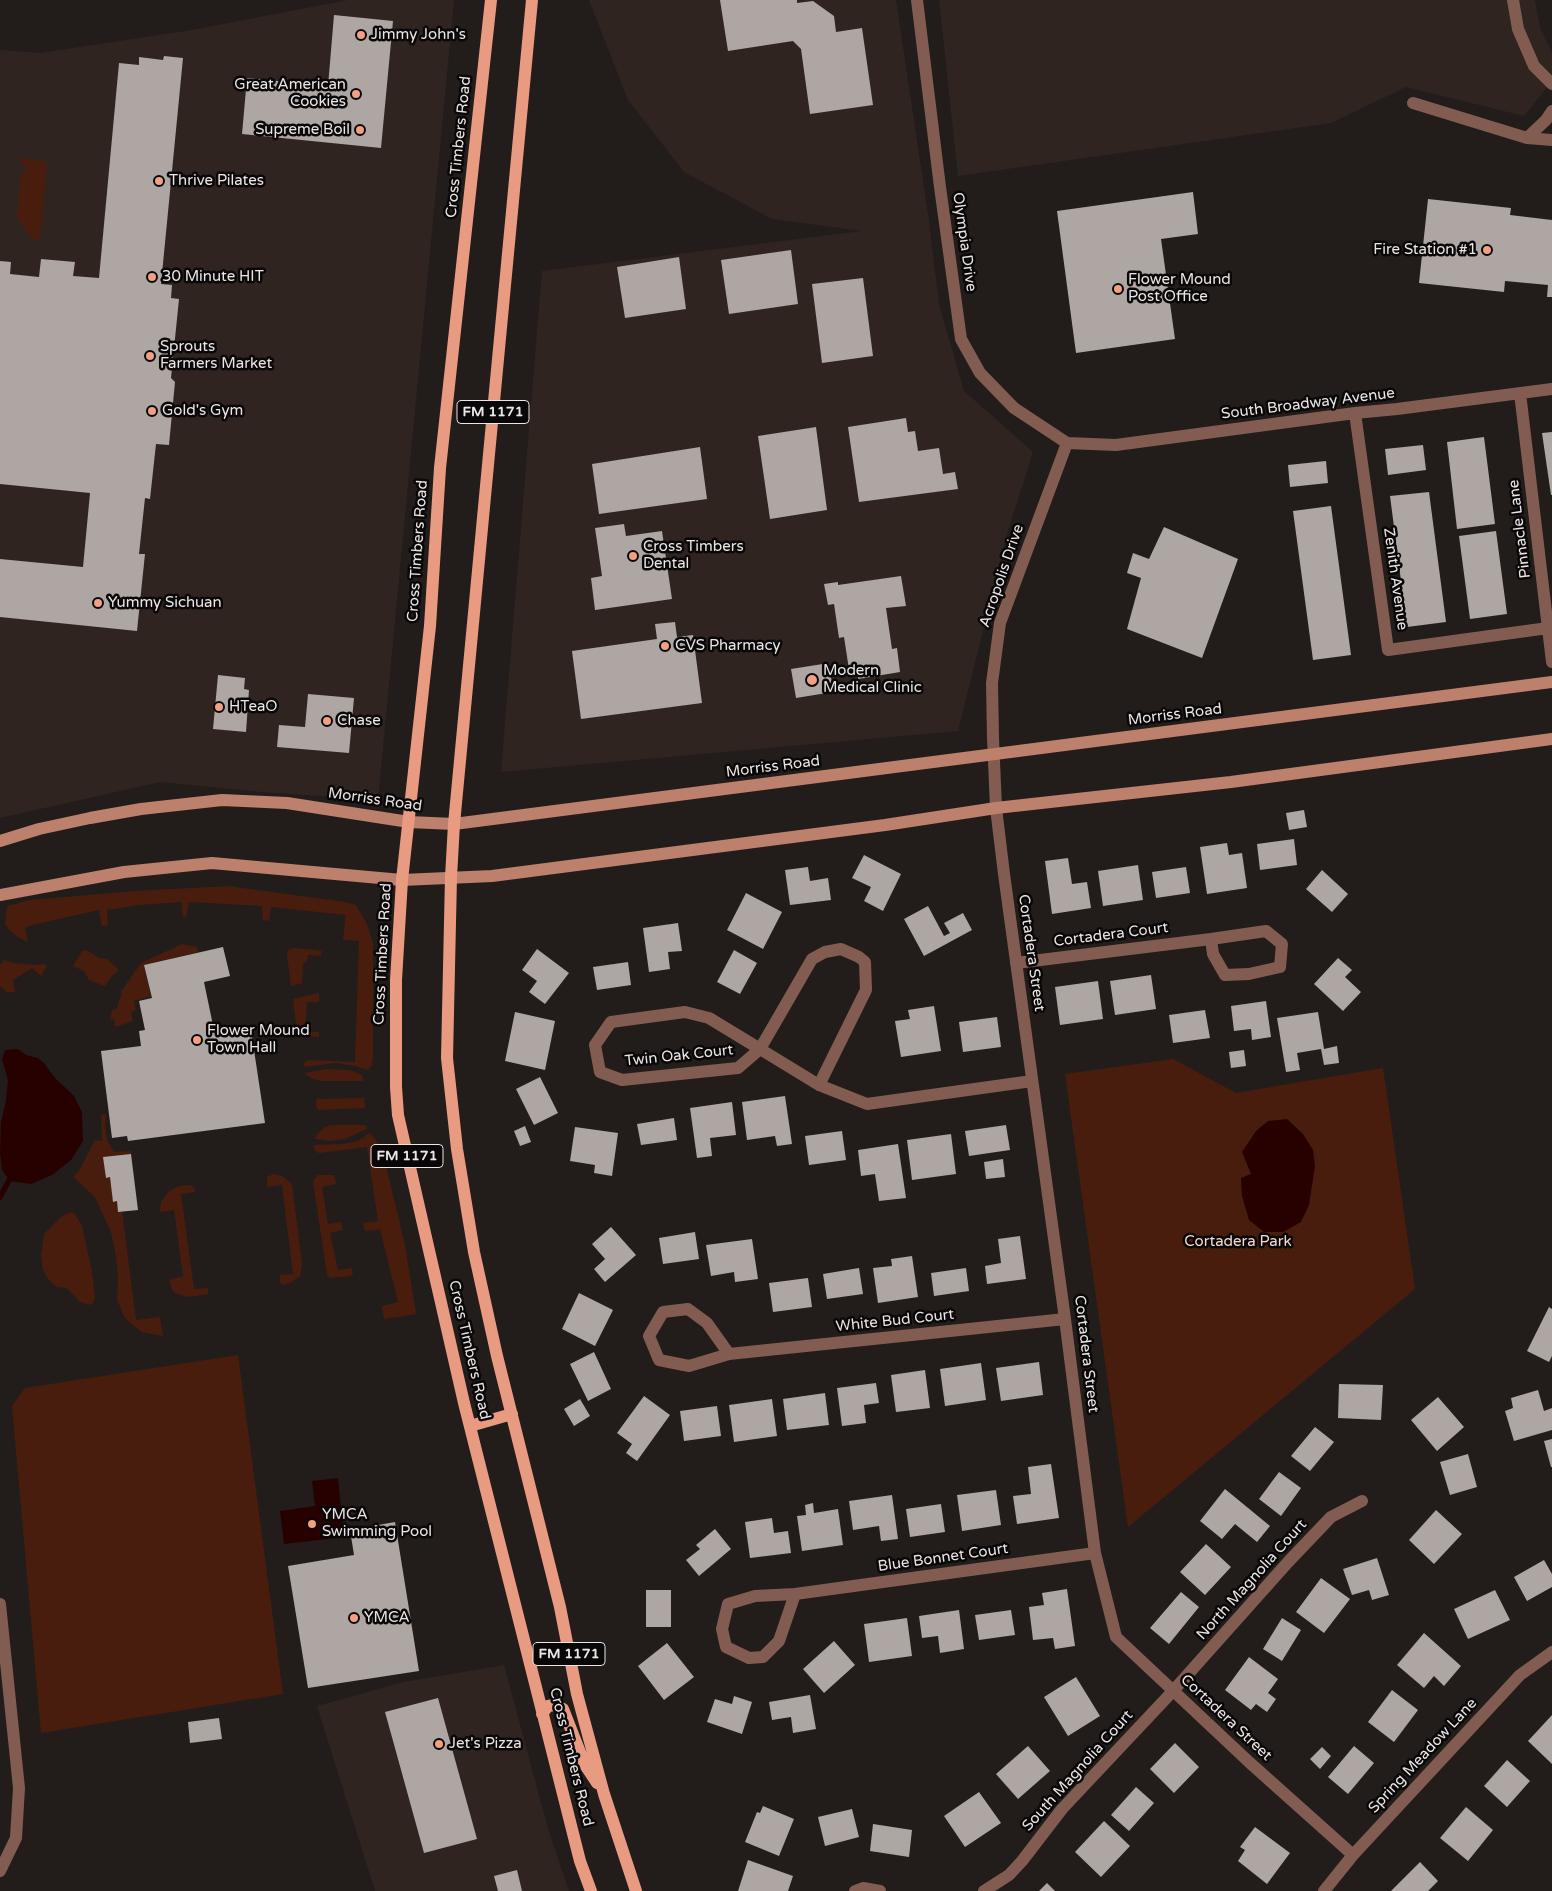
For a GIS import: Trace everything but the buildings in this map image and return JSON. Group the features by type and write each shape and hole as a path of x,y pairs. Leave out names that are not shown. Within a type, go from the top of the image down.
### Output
{"main road":[{"name":"Cross Timbers Road","path":"491,0 440,468 430,626 402,880 396,980 396,1087 398,1116 470,1426 580,1861 591,1891"},
{"name":"Cross Timbers Road","path":"532,0 454,824 447,1058 457,1150 474,1252 497,1356 560,1607 577,1694 604,1794 636,1891"},
{"name":"Morriss Road","path":"0,841 39,829 90,818 140,809 222,800 287,803 409,822 454,824 1552,682"},
{"path":"0,895 124,872 212,863 402,880 502,875 885,825 996,808 1231,782 1552,740"},
{"path":"470,1426 512,1414"},
{"path":"542,1714 548,1706 554,1705 563,1709 585,1765 604,1794"}],"street":[{"name":"Olympia Drive","path":"917,0 961,339 980,373 1014,408 1067,443"},
{"path":"1513,0 1518,29 1534,66 1552,84"},
{"path":"1413,103 1527,138 1552,140"},
{"path":"1527,138 1546,120 1552,111"},
{"name":"South Broadway Avenue","path":"1067,443 1116,445 1355,412 1397,409 1552,389"},
{"name":"Pinnacle Lane","path":"1520,393 1552,662"},
{"name":"Zenith Avenue","path":"1355,412 1388,650 1548,628"},
{"name":"Acropolis Drive","path":"993,754 992,683 1000,623 1067,443"},
{"name":"Cortadera Street","path":"993,754 996,808 1095,1553 1116,1637 1353,1855"},
{"name":"Cortadera Court","path":"1016,964 1266,931 1282,944 1280,967 1249,974 1225,975 1213,954 1210,939"},
{"name":"Twin Oak Court","path":"819,1085 866,990 865,962 859,957 841,949 825,952 812,960 760,1050 738,1068 622,1080 600,1072 595,1045 611,1022 685,1012 709,1018 760,1050 819,1085 866,1104 1032,1081"},
{"name":"White Bud Court","path":"729,1354 707,1323 688,1309 663,1312 649,1336 659,1360 689,1366 729,1354 1065,1319"},
{"name":"North Magnolia Court","path":"1173,1691 1289,1561 1331,1517 1362,1501"},
{"name":"Blue Bonnet Court","path":"795,1594 779,1641 763,1656 749,1658 726,1646 722,1629 728,1604 755,1596 795,1594 1095,1553"},
{"path":"0,1604 3,1662 19,1788 16,1838 0,1871"},
{"name":"Spring Meadow Lane","path":"1324,1891 1353,1855 1520,1675 1552,1652"},
{"name":"South Magnolia Court","path":"984,1891 1009,1875 1062,1809 1173,1691"},
{"path":"855,1891 863,1888 880,1891"}],"shaded area":[{"path":"348,0 454,0 378,800 262,792 160,782 0,818 0,50 40,53 192,30"},
{"path":"589,0 896,0 929,221 939,304 964,391 1033,452 1006,537 958,731 501,772 542,271 862,231 772,219 684,172 628,100"},
{"path":"939,0 1535,0 1540,27 1552,53 1552,81 1524,116 1406,87 1331,123 958,176"},
{"path":"18,1049 26,1055 38,1058 44,1063 55,1078 74,1096 82,1112 83,1141 71,1160 52,1175 31,1184 10,1181 2,1170 0,1153 1,1122 8,1080 2,1059 5,1050"},
{"path":"1287,1119 1303,1134 1313,1150 1315,1166 1309,1205 1301,1222 1283,1232 1264,1232 1249,1220 1242,1196 1241,1178 1251,1174 1242,1152 1256,1131 1268,1121"},
{"name":"YMCA Swimming Pool","path":"338,1478 344,1537 284,1544 280,1511 315,1506 312,1481"},
{"path":"504,1665 547,1825 569,1891 375,1891 317,1706 404,1682"}],"green space":[{"path":"21,158 45,161 47,166 40,239 32,239 17,218 20,174 26,172 27,168 21,165"},
{"path":"228,886 356,905 367,924 373,943 373,1057 372,1065 367,1070 336,1063 303,1067 308,1060 355,1062 359,941 343,940 346,915 271,907 269,921 263,920 262,906 189,902 186,917 183,917 181,902 139,905 107,910 108,925 102,926 99,910 32,925 25,928 28,942 9,930 5,923 7,906 30,900 136,891"},
{"path":"182,944 197,947 198,952 144,965 151,996 134,1001 136,1010 131,1012 133,1021 115,1027 114,1019 110,1020 112,1010 116,1010 122,993 120,993 141,963"},
{"path":"295,948 322,951 321,956 308,955 307,961 303,963 302,983 291,986 287,955 288,950"},
{"path":"86,950 99,958 107,959 119,970 105,986 89,980 84,971 73,966 82,951"},
{"path":"4,960 14,963 44,964 47,966 41,976 32,968 13,980 15,992 7,992 0,986 0,965"},
{"path":"319,993 319,1002 307,1002 305,1031 319,1032 319,1037 301,1036 297,1033 293,999"},
{"name":"Cortadera Park","path":"1173,1059 1236,1093 1383,1068 1415,1289 1128,1527 1065,1074"},
{"path":"326,1069 350,1070 362,1075 363,1081 321,1081 311,1078 304,1073"},
{"path":"364,1098 365,1108 318,1110 316,1105 317,1099"},
{"path":"106,1114 107,1140 114,1152 131,1151 131,1154 110,1177 113,1201 117,1201 118,1212 122,1212 136,1320 160,1317 163,1336 142,1332 125,1318 117,1300 118,1278 111,1232 95,1197 73,1177 79,1171 95,1140 102,1141 101,1115"},
{"path":"331,1125 366,1125 367,1129 345,1139 329,1141 315,1139 317,1134 325,1127"},
{"path":"370,1133 381,1147 385,1162 405,1245 416,1314 384,1319 382,1306 398,1302 380,1229 365,1231 363,1223 378,1221 367,1147 319,1153 315,1151 313,1145 342,1144 358,1141"},
{"path":"273,1174 282,1176 292,1184 302,1264 300,1276 290,1283 283,1285 280,1283 280,1275 293,1274 282,1185 267,1187 267,1177"},
{"path":"318,1175 334,1175 336,1184 322,1187 328,1224 341,1222 343,1230 330,1233 338,1270 352,1268 353,1273 351,1276 330,1278 327,1275 313,1181"},
{"path":"191,1185 195,1192 181,1194 194,1289 208,1288 208,1294 187,1297 173,1292 169,1280 183,1276 174,1210 160,1212 161,1202 168,1192 179,1186"},
{"path":"71,1212 75,1214 82,1226 92,1272 95,1298 93,1303 89,1305 79,1301 67,1288 57,1287 49,1280 43,1270 41,1256 44,1234 61,1217"},
{"path":"238,1355 283,1694 41,1733 12,1406 25,1388"}],"waterway":[{"path":"0,1197 12,1175"}],"place":[{"name":"Jimmy John's","path":"361,35"},
{"name":"Great American Cookies","path":"356,94"},
{"name":"Supreme Boil","path":"360,130"},
{"name":"Thrive Pilates","path":"159,181"},
{"name":"Fire Station #1","path":"1487,250"},
{"name":"30 Minute HIT","path":"152,277"},
{"name":"Flower Mound Post Office","path":"1118,289"},
{"name":"Sprouts Farmers Market","path":"150,356"},
{"name":"Gold's Gym","path":"152,411"},
{"name":"Cross Timbers Dental","path":"633,556"},
{"name":"Yummy Sichuan","path":"98,603"},
{"name":"CVS Pharmacy","path":"665,646"},
{"name":"Modern Medical Clinic","path":"812,680"},
{"name":"HTeaO","path":"219,707"},
{"name":"Chase","path":"327,721"},
{"name":"Flower Mound Town Hall","path":"197,1040"},
{"name":"YMCA Swimming Pool","path":"312,1524"},
{"name":"YMCA","path":"354,1618"},
{"name":"Jet's Pizza","path":"439,1744"}]}
